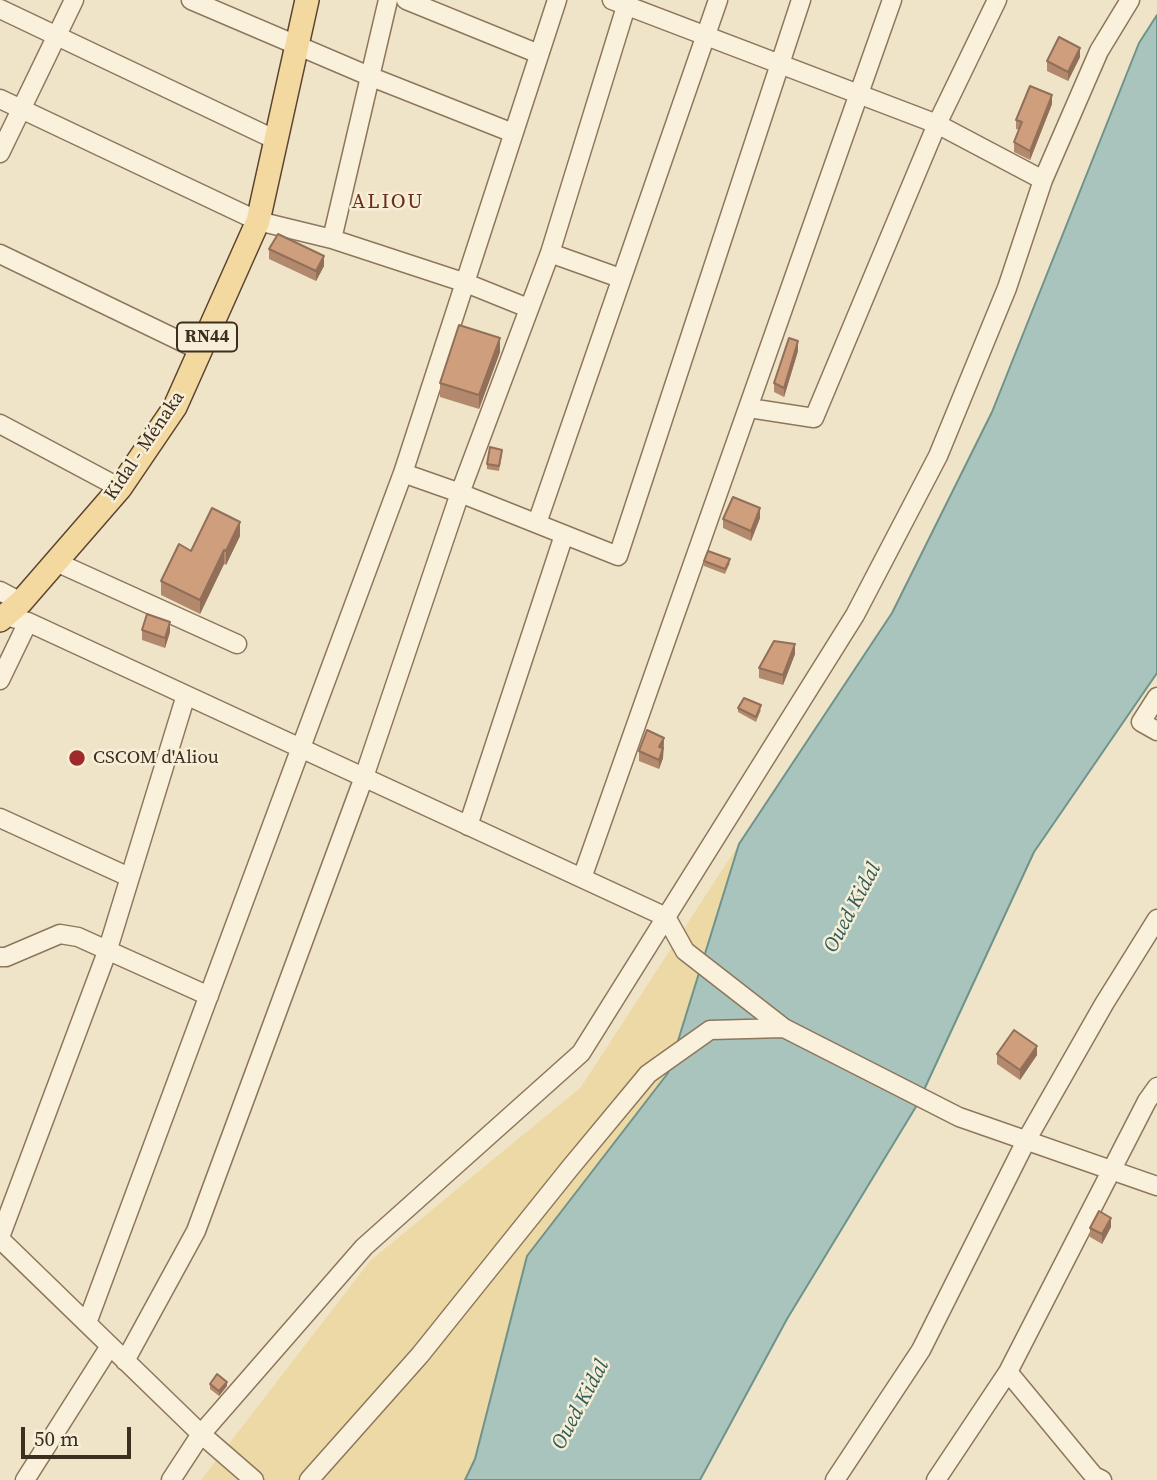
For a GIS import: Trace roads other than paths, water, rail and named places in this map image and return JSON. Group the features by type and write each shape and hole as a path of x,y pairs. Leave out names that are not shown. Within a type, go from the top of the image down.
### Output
{"main road":[{"name":"Kidal - Ménaka","path":"14,615 120,488 175,407 258,221 295,44 307,0"}],"street":[{"path":"0,153 74,0"},
{"path":"191,0 513,134"},
{"path":"332,239 388,0"},
{"path":"405,0 538,54"},
{"path":"87,1322 403,473 557,0"},
{"path":"537,523 718,0"},
{"path":"403,473 618,556 801,0"},
{"path":"582,878 892,0"},
{"path":"749,408 814,418 937,124 997,0"},
{"path":"171,1480 201,1434 364,1247 581,1054 855,615 938,456 1007,288 1043,180 1099,51 1130,0"},
{"path":"125,1361 196,1231 364,777 460,493 550,253 622,2 937,124 1043,180"},
{"path":"0,9 276,141"},
{"path":"0,99 258,221 332,239 466,283 528,308"},
{"path":"550,253 620,278"},
{"path":"0,254 201,351"},
{"path":"0,425 120,488"},
{"path":"468,826 564,535"},
{"path":"56,562 237,644"},
{"path":"0,591 14,615 666,917 685,951 784,1028 959,1117 1157,1186"},
{"path":"0,680 14,615"},
{"path":"186,695 107,951 0,1238 201,1434 254,1480"},
{"path":"1157,697 1141,722 1157,731"},
{"path":"0,818 130,877"},
{"path":"835,1480 921,1350 1027,1139 1104,1004 1157,919"},
{"path":"0,957 6,957 60,934 78,937 209,996"},
{"path":"309,1480 420,1355 569,1168 648,1074 710,1030 784,1028"},
{"path":"936,1480 1008,1372 1114,1170 1147,1101 1157,1087"},
{"path":"25,1480 110,1346"},
{"path":"1008,1372 1096,1479"}],"water":[{"name":"Oued Kidal","path":"1157,15 1157,673 1034,852 917,1105 787,1319 700,1480 465,1480 475,1459 527,1256 668,1073 739,844 892,613 992,412 1139,43"}],"place":[{"name":"CSCOM d'Aliou","path":"77,758"}],"district":[{"name":"ALIOU","path":"388,203"}]}
